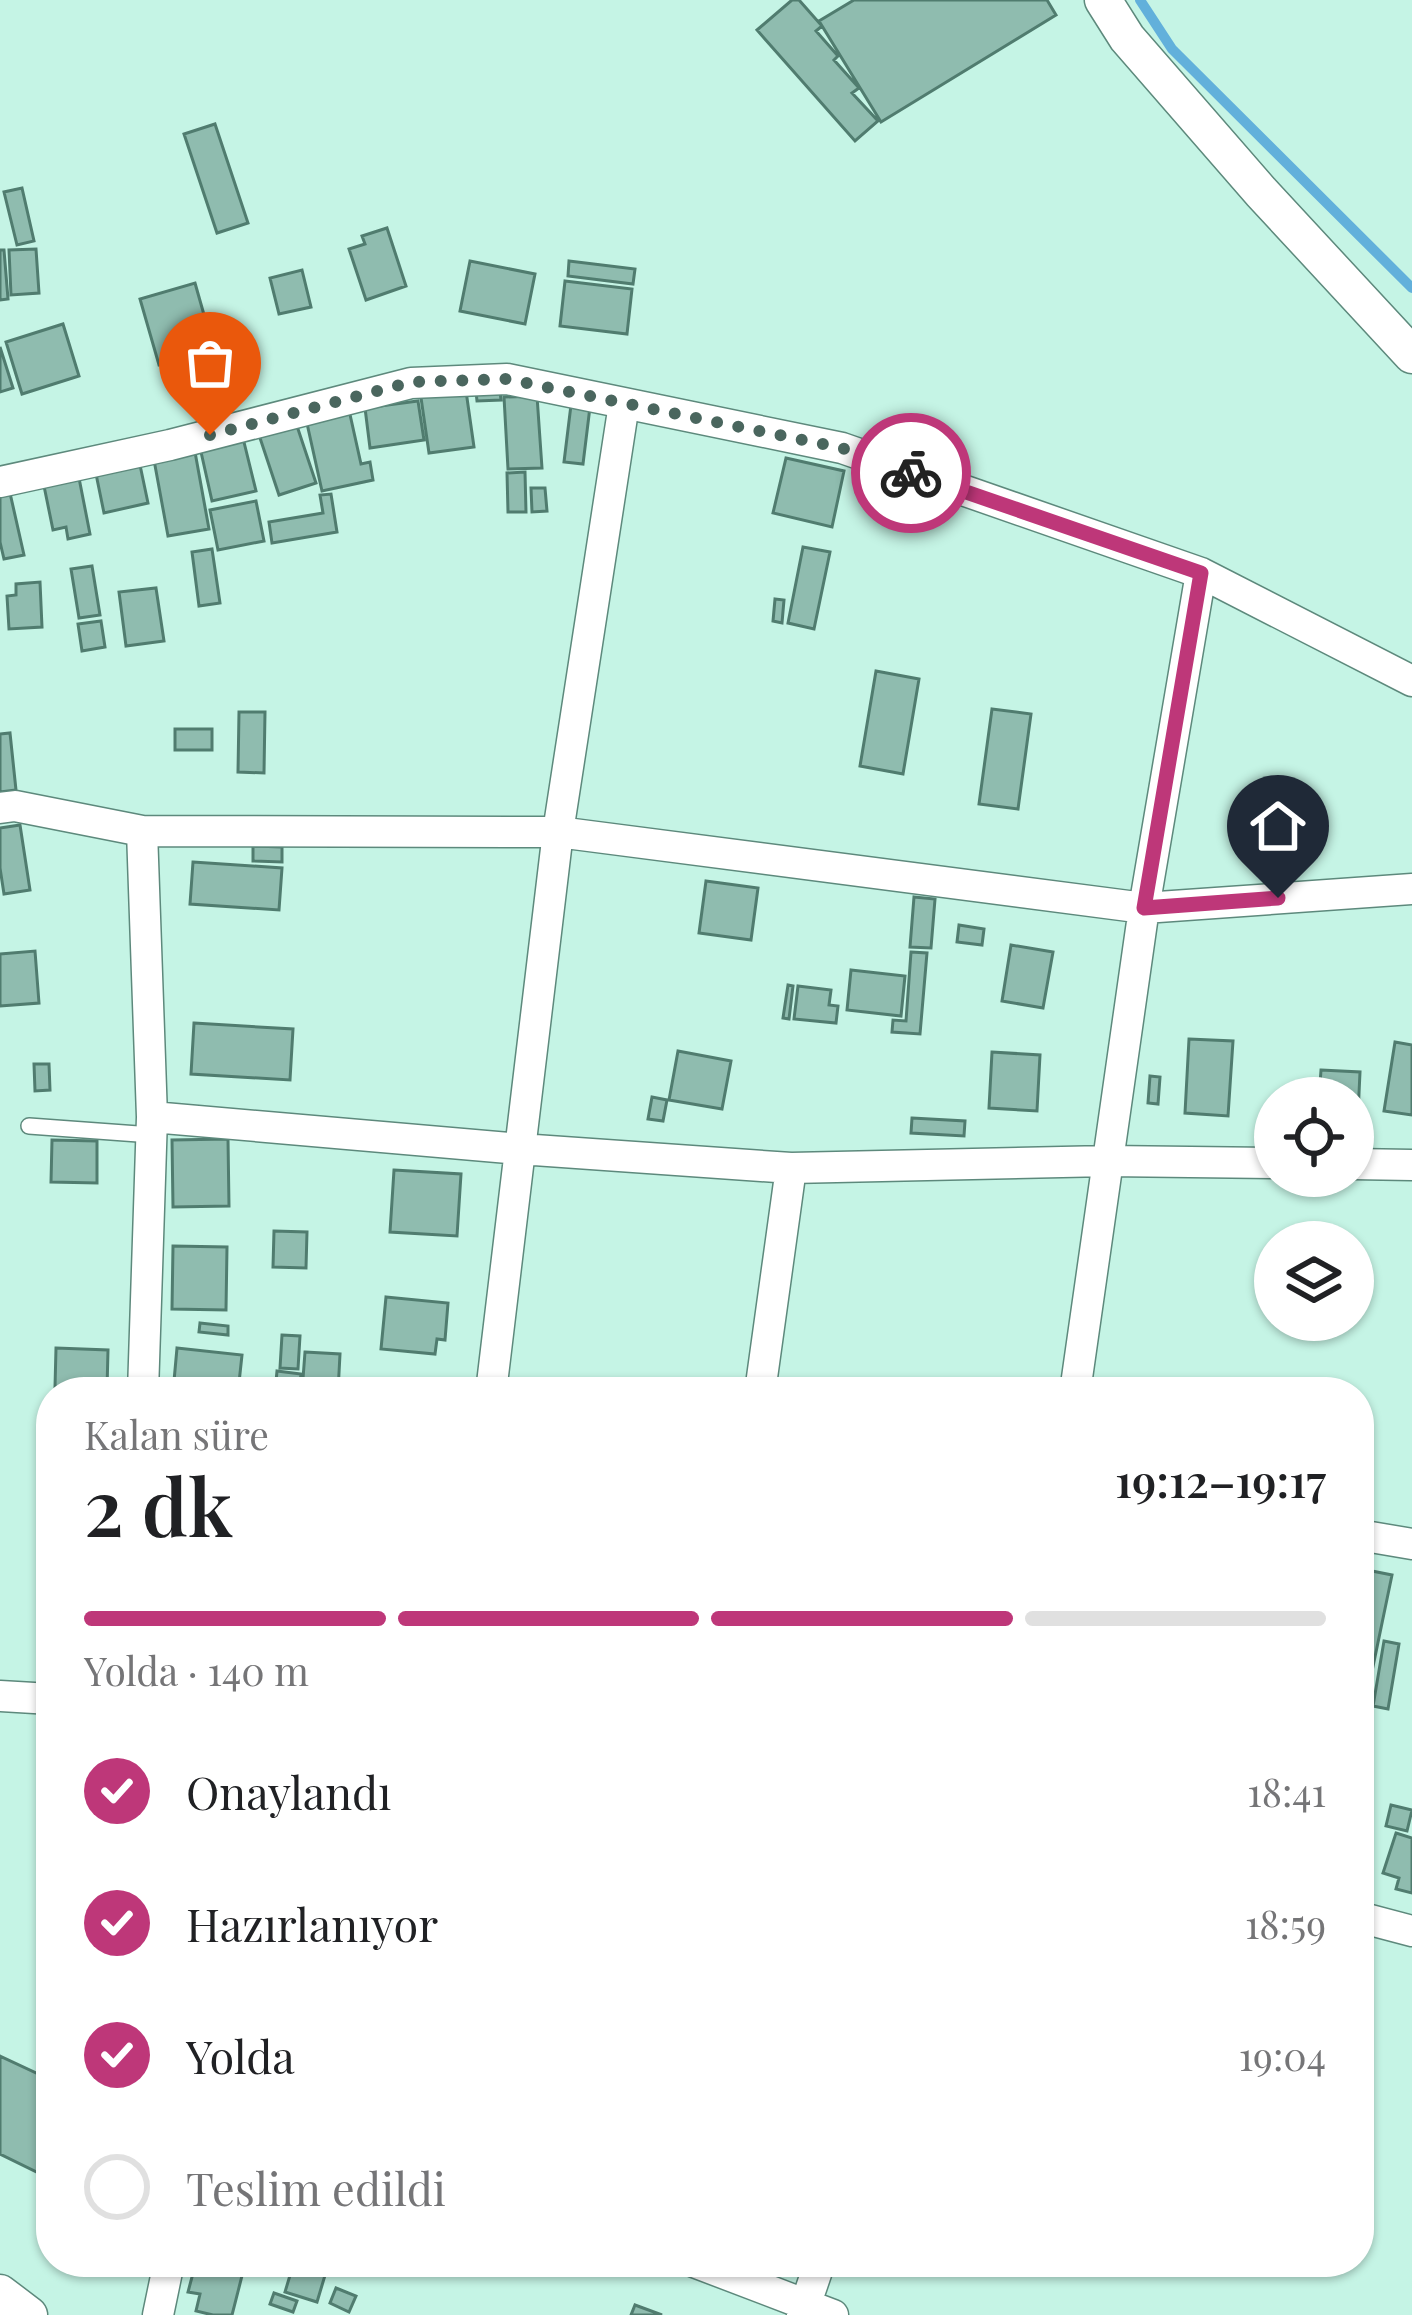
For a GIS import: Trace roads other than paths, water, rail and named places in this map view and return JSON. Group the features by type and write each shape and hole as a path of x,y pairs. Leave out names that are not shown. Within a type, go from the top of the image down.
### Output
{"street":[{"path":"1103,0 1127,38 1261,192 1412,355"},
{"path":"0,482 170,445 411,382 507,379 842,448 1201,573 1412,681"},
{"path":"493,1377 558,832 624,404"},
{"path":"1077,1377 1144,908 1201,573"},
{"path":"0,808 15,806 142,831 558,832 1144,908 1412,889"},
{"path":"142,831 152,1126 144,1377"},
{"path":"152,1126 791,1168 1254,1163"},
{"path":"1374,1164 1412,1165"},
{"path":"762,1377 791,1168"},
{"path":"1374,1538 1412,1544"},
{"path":"0,1696 36,1699"},
{"path":"1374,1921 1412,1931"},
{"path":"158,2315 167,2277"},
{"path":"730,2277 813,2312 818,2277"},
{"path":"0,2293 29,2315"}],"lane":[{"path":"29,1126 152,1126"}],"waterway":[{"path":"1140,0 1172,49 1412,288"}]}
